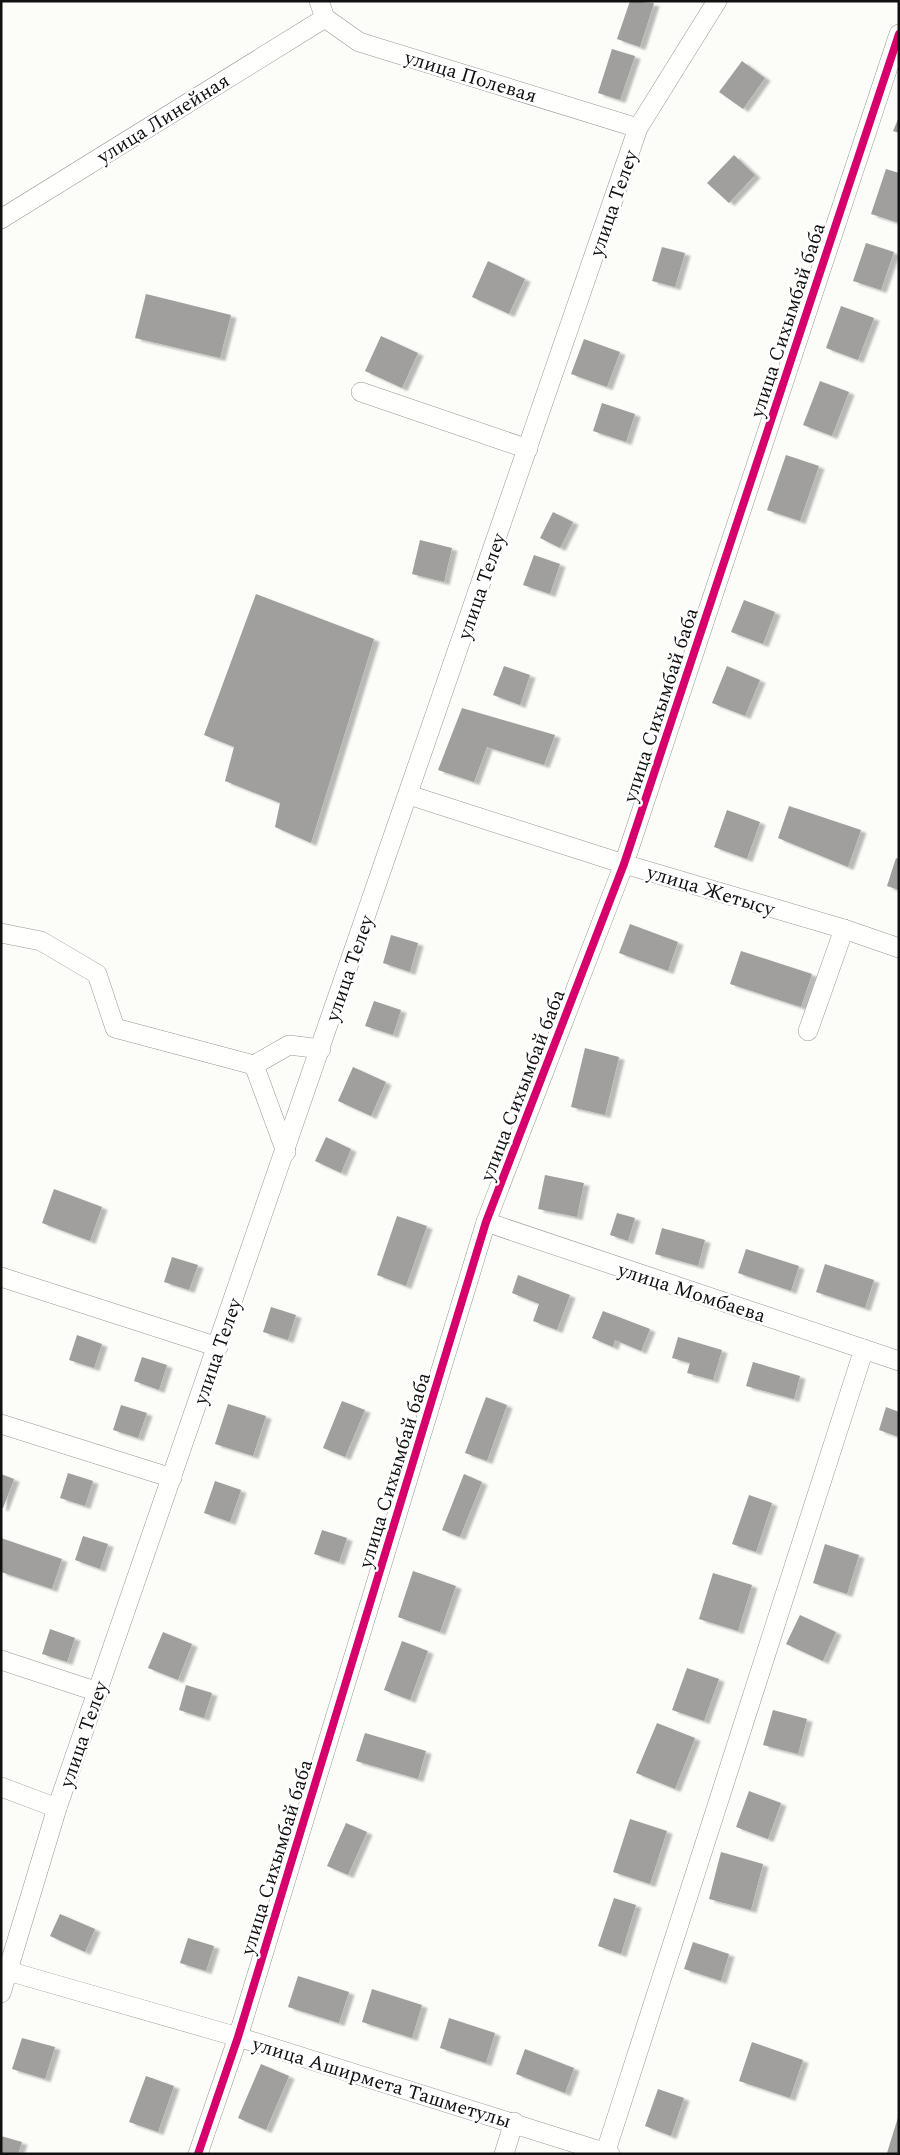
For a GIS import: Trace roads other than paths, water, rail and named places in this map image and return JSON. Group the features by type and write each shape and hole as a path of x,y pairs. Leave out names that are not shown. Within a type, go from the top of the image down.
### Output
{"street":[{"name":"улица Телеу","path":"1,1993 57,1808 286,1152 638,128 717,1"},
{"name":"улица Полевая","path":"322,10 359,42 638,128"},
{"name":"улица Линейная","path":"1,219 322,10"},
{"name":"улица Сихымбай баба","path":"198,2154 238,2037 486,1222 624,864 899,34"},
{"path":"361,392 528,449"},
{"name":"улица Жетысу","path":"409,795 624,864 844,929 899,948"},
{"path":"808,1031 844,929"},
{"path":"1,933 41,941 97,974 115,1028 254,1064 289,1045 321,1049"},
{"path":"254,1064 286,1152"},
{"name":"улица Момбаева","path":"486,1222 899,1361"},
{"path":"1,1277 218,1347"},
{"path":"607,2153 864,1349"},
{"path":"1,1424 172,1478"},
{"path":"1,1660 98,1692"},
{"name":"улица Телеу","path":"1,1788 57,1808"},
{"name":"улица Аширмета Ташметулы","path":"8,1970 238,2037 514,2122 607,2153"},
{"path":"504,2154 514,2122"}]}
